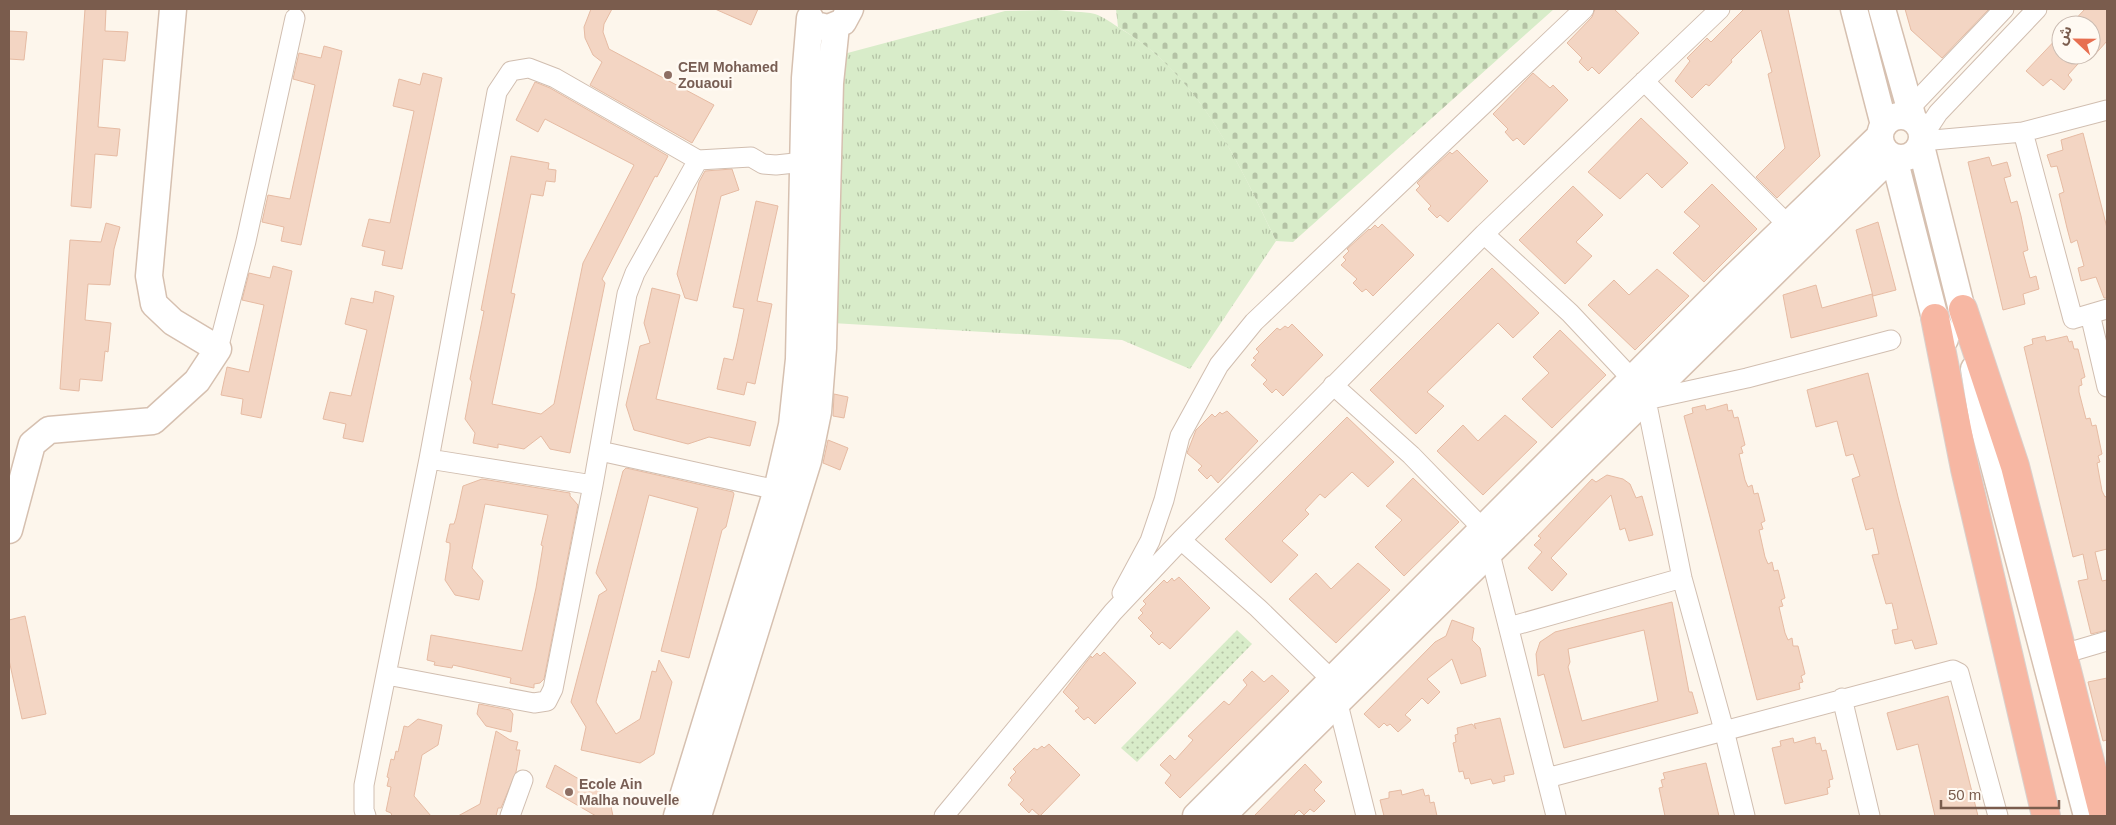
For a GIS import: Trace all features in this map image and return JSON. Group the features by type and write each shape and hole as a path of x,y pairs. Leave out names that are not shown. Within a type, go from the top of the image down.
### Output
{"highway":[{"path":"1963,309 2015,466 2104,816"},
{"path":"1935,318 1968,479 2046,816"}],"street":[{"path":"173,9 149,276 154,304 172,322 218,349"},
{"path":"1113,612 1150,541 1164,500 1180,436 1219,365 1254,322 1584,9"},
{"path":"944,816 1113,612 1181,540 1484,234 1720,9"},
{"path":"1854,9 1904,134 1963,309 1983,424 2086,816"},
{"path":"1882,9 1935,318 1983,424"},
{"path":"1222,816 1335,692 1639,390 1904,134 2004,9"},
{"path":"1639,390 1788,225 1904,134 1934,117 2037,9"},
{"path":"808,13 821,27 843,18"},
{"path":"677,816 777,490 792,425 799,359 808,13"},
{"path":"9,530 32,444 49,430 153,421 197,381 218,349 246,241 295,18"},
{"path":"698,816 808,461 818,412 823,348 830,83 843,18"},
{"path":"366,816 364,810 364,785 429,459 497,92 511,71 529,68 555,78 698,160 751,158 763,164 776,165 804,162"},
{"path":"1644,82 1788,225"},
{"path":"1904,134 2023,132 2107,110"},
{"path":"2023,132 2072,319 2098,312 2107,387"},
{"path":"387,675 534,703 547,701 553,689 600,451 627,294 635,273 698,160"},
{"path":"1484,234 1570,313 1639,390 1682,578 1724,730 1745,816"},
{"path":"1639,390 1747,378 1891,340"},
{"path":"1334,385 1411,455 1487,541 1556,816"},
{"path":"600,451 777,490"},
{"path":"429,459 593,485"},
{"path":"1181,540 1258,608 1335,692 1366,816"},
{"path":"1509,627 1682,578"},
{"path":"2063,654 2107,641"},
{"path":"1547,778 1953,670 1960,673 1998,816"},
{"path":"1196,816 1335,692"},
{"path":"1842,698 1870,816"},
{"path":"510,816 523,780"}],"green space":[{"path":"1116,9 1554,9 1293,242 1276,241 1247,180 1213,121 1171,69 1146,46 1118,27"},
{"path":"1057,10 1090,13 1102,17 1149,48 1173,70 1195,95 1231,151 1276,241 1190,369 1122,340 832,323 840,55 1005,11"},
{"path":"1237,630 1252,644 1137,762 1121,748"}],"building":[{"path":"85,9 106,9 105,31 128,32 125,61 103,59 98,127 120,129 117,156 95,154 91,208 71,206"},
{"path":"591,9 612,9 604,24 603,32 609,49 714,105 692,143 590,85 602,62 593,55 585,38 584,27"},
{"path":"715,9 758,9 751,25"},
{"path":"1595,9 1614,9 1639,33 1599,74 1592,67 1588,71 1579,62 1582,58 1567,43 1592,17"},
{"path":"1744,9 1788,9 1820,156 1777,198 1756,177 1785,148 1768,74 1772,72 1761,30 1731,60 1732,62 1709,86 1706,84 1692,98 1675,81 1690,61 1687,58 1707,38 1711,42"},
{"path":"1905,9 1989,9 1942,58 1911,30"},
{"path":"2085,9 2107,9 2107,41 2101,48 2101,15 2079,15"},
{"path":"9,31 27,32 24,60 9,59"},
{"path":"2051,45 2051,65 2077,65 2068,75 2072,80 2064,90 2051,79 2043,86 2026,71"},
{"path":"324,46 342,51 301,245 281,241 284,227 262,222 268,195 290,199 315,85 293,79 299,53 321,58"},
{"path":"423,73 442,78 402,269 382,265 385,251 362,246 369,219 390,223 414,111 393,106 399,79 420,85"},
{"path":"1533,73 1550,88 1553,85 1568,100 1524,145 1517,138 1513,141 1505,132 1508,129 1493,114"},
{"path":"535,82 550,88 668,156 657,177 655,176 602,279 605,283 570,453 550,449 541,436 524,449 498,444 498,448 473,443 475,433 465,419 472,382 470,379 484,311 481,310 511,156 549,163 548,169 556,170 555,182 546,181 543,196 531,194 511,293 515,294 492,404 541,414 554,404 583,263 634,165 545,119 538,132 516,120"},
{"path":"1641,118 1688,163 1662,188 1647,173 1620,199 1588,172"},
{"path":"2083,133 2107,228 2107,298 2104,298 2096,277 2081,281 2078,268 2084,266 2077,240 2071,243 2059,194 2064,192 2057,166 2051,167 2047,155 2063,150 2061,140"},
{"path":"1457,150 1488,181 1448,222 1440,215 1437,218 1428,209 1431,206 1416,190 1420,186 1417,183 1423,177 1450,152 1452,154"},
{"path":"1989,157 1992,166 2007,162 2011,176 2004,178 2011,203 2017,201 2028,250 2023,252 2030,278 2036,276 2039,289 2023,294 2025,304 2003,310 1968,162"},
{"path":"732,169 739,190 721,196 697,301 685,298 677,274 699,182 705,171"},
{"path":"1712,184 1757,229 1704,282 1673,253 1700,226 1684,212"},
{"path":"1573,186 1603,215 1576,242 1592,256 1565,284 1519,240"},
{"path":"756,201 778,206 757,301 772,304 755,384 747,382 744,395 717,389 724,358 733,360 737,343 744,309 733,307"},
{"path":"1878,222 1896,290 1873,296 1856,230"},
{"path":"106,223 120,227 114,249 110,285 88,284 85,320 111,323 108,352 105,351 102,381 80,379 79,391 60,389 70,240 101,242"},
{"path":"1382,224 1414,255 1373,296 1366,289 1362,292 1353,283 1357,279 1341,265 1346,260 1343,257 1349,251 1347,249 1369,229 1375,225 1378,228"},
{"path":"273,266 292,271 261,418 241,414 243,399 221,395 227,367 249,372 264,305 242,300 249,273 270,278"},
{"path":"1492,268 1539,313 1513,338 1498,323 1427,392 1444,406 1416,434 1370,390"},
{"path":"1657,269 1689,296 1635,350 1588,305 1614,280 1629,295"},
{"path":"1816,285 1822,308 1872,294 1877,316 1791,338 1783,295"},
{"path":"652,288 680,295 656,399 756,422 750,446 709,437 688,444 634,430 626,405 640,346 650,343 644,323"},
{"path":"375,291 394,296 363,442 343,438 346,424 323,419 330,392 351,396 367,330 345,324 351,298 373,303"},
{"path":"1292,324 1323,355 1283,396 1276,389 1272,393 1263,384 1267,380 1251,365 1256,360 1253,358 1259,352 1256,349 1277,328 1280,330 1285,326 1288,328"},
{"path":"1560,330 1606,375 1552,428 1522,399 1549,373 1533,357"},
{"path":"2045,336 2046,341 2067,336 2069,342 2072,341 2074,349 2078,349 2085,377 2081,379 2082,385 2079,386 2079,392 2086,419 2090,418 2092,426 2096,425 2102,454 2098,456 2100,462 2097,463 2102,491 2105,497 2107,496 2107,549 2095,552 2102,581 2107,580 2107,630 2091,634 2078,581 2088,579 2083,554 2073,557 2024,347 2033,344 2032,339"},
{"path":"1868,373 1898,497 1937,644 1915,649 1912,640 1895,644 1892,630 1898,629 1892,603 1886,604 1872,555 1879,554 1873,528 1866,530 1852,479 1860,476 1853,454 1846,456 1837,421 1816,427 1807,390"},
{"path":"834,394 848,397 844,418 833,416"},
{"path":"1727,404 1728,411 1732,410 1734,418 1738,417 1745,445 1741,447 1743,453 1739,454 1745,480 1748,487 1752,485 1754,494 1758,493 1765,521 1761,523 1763,529 1759,530 1765,557 1768,564 1772,562 1774,571 1778,570 1785,598 1781,600 1783,606 1779,607 1785,633 1788,640 1792,638 1793,646 1798,646 1805,674 1801,676 1803,682 1799,683 1800,689 1757,700 1684,416 1693,413 1692,408 1705,405 1706,410"},
{"path":"1227,411 1258,441 1218,483 1211,475 1207,479 1198,470 1202,466 1187,453 1196,430 1212,414 1215,417 1220,412 1222,414"},
{"path":"1505,415 1537,442 1483,495 1437,451 1463,425 1478,441"},
{"path":"1347,417 1394,462 1368,487 1352,472 1325,498 1320,494 1305,510 1309,514 1282,541 1298,555 1271,583 1225,539"},
{"path":"828,440 848,448 840,470 823,463"},
{"path":"626,468 733,492 734,494 726,527 722,530 689,658 661,651 698,508 649,495 596,702 616,734 640,719 652,671 656,672 659,660 672,682 654,754 640,763 581,750 586,727 571,702 599,595 607,590 596,573 623,471"},
{"path":"1607,475 1623,479 1630,484 1636,498 1642,496 1653,535 1629,541 1625,528 1620,530 1611,495 1551,558 1567,574 1552,591 1528,568 1542,552 1534,545 1541,538 1538,536 1592,479 1596,482"},
{"path":"1413,478 1459,522 1404,576 1375,547 1402,520 1386,506"},
{"path":"482,479 570,493 570,496 578,505 544,679 540,683 534,684 534,688 510,683 511,678 453,665 452,668 434,665 435,662 427,660 431,635 522,651 536,588 543,546 541,545 548,515 485,504 472,568 483,581 479,600 455,595 445,580 450,549 450,543 446,542 450,524 454,524 456,518 463,486"},
{"path":"1358,563 1390,590 1336,643 1289,599 1316,573 1331,589"},
{"path":"1179,577 1210,608 1170,649 1162,642 1159,645 1150,636 1153,633 1138,618 1143,613 1140,610 1146,604 1143,601 1164,580 1167,583 1172,578 1174,581"},
{"path":"1672,602 1689,692 1692,692 1698,713 1564,748 1544,674 1538,676 1536,654 1540,642 1555,632","holes":["1644,630 1658,701 1582,721 1568,667 1570,662 1568,649"]},
{"path":"25,616 46,714 22,719 9,660 9,620"},
{"path":"1452,620 1474,628 1472,640 1480,648 1486,676 1461,684 1452,659 1427,679 1440,692 1428,704 1422,698 1405,715 1411,720 1398,732 1390,724 1387,726 1384,723 1379,728 1364,714 1435,642 1446,636"},
{"path":"1104,652 1136,683 1095,724 1088,717 1084,720 1075,711 1079,708 1063,692 1091,656 1092,658 1097,653 1100,656"},
{"path":"1252,671 1264,682 1272,675 1289,691 1180,798 1165,783 1171,775 1160,765 1170,755 1175,760 1193,740 1188,736 1224,701 1229,705 1247,685 1243,680"},
{"path":"2107,678 2107,740 2103,741 2088,682"},
{"path":"1948,696 1978,816 1935,816 1918,744 1897,750 1887,713"},
{"path":"479,704 510,710 513,714 511,732 486,726 477,714"},
{"path":"1500,718 1514,774 1504,776 1505,781 1493,784 1491,779 1471,784 1469,778 1465,779 1463,771 1459,772 1453,743 1456,742 1457,728 1472,724 1476,729 1474,724"},
{"path":"418,719 442,725 438,745 422,755 414,796 431,816 392,816 391,813 386,811 391,787 387,786 389,778 387,777 391,759 394,760 396,751 398,752 404,726 408,727"},
{"path":"496,731 510,740 518,742 516,750 520,750 516,772 501,808 498,808 496,816 458,816 480,804"},
{"path":"1815,737 1816,744 1820,743 1822,751 1826,750 1833,779 1829,780 1828,794 1785,804 1772,748 1781,746 1780,741 1793,738 1794,743"},
{"path":"1049,744 1080,775 1040,816 1032,809 1029,813 1020,804 1024,800 1008,785 1012,780 1010,778 1016,772 1013,769 1034,748 1037,750"},
{"path":"1706,763 1719,816 1665,816 1659,788 1663,787 1661,780 1665,779 1663,773"},
{"path":"1305,764 1322,782 1314,790 1325,801 1314,812 1310,809 1304,815 1299,810 1293,816 1254,816"},
{"path":"555,765 606,795 610,802 613,816 596,816 546,787"},
{"path":"1423,789 1425,796 1429,795 1430,803 1434,802 1437,816 1384,816 1380,800 1389,798 1389,792 1401,790 1402,795"}],"place":[{"name":"CEM Mohamed Zouaoui","path":"668,75"},
{"name":"Ecole Ain Malha nouvelle","path":"569,792"}]}
